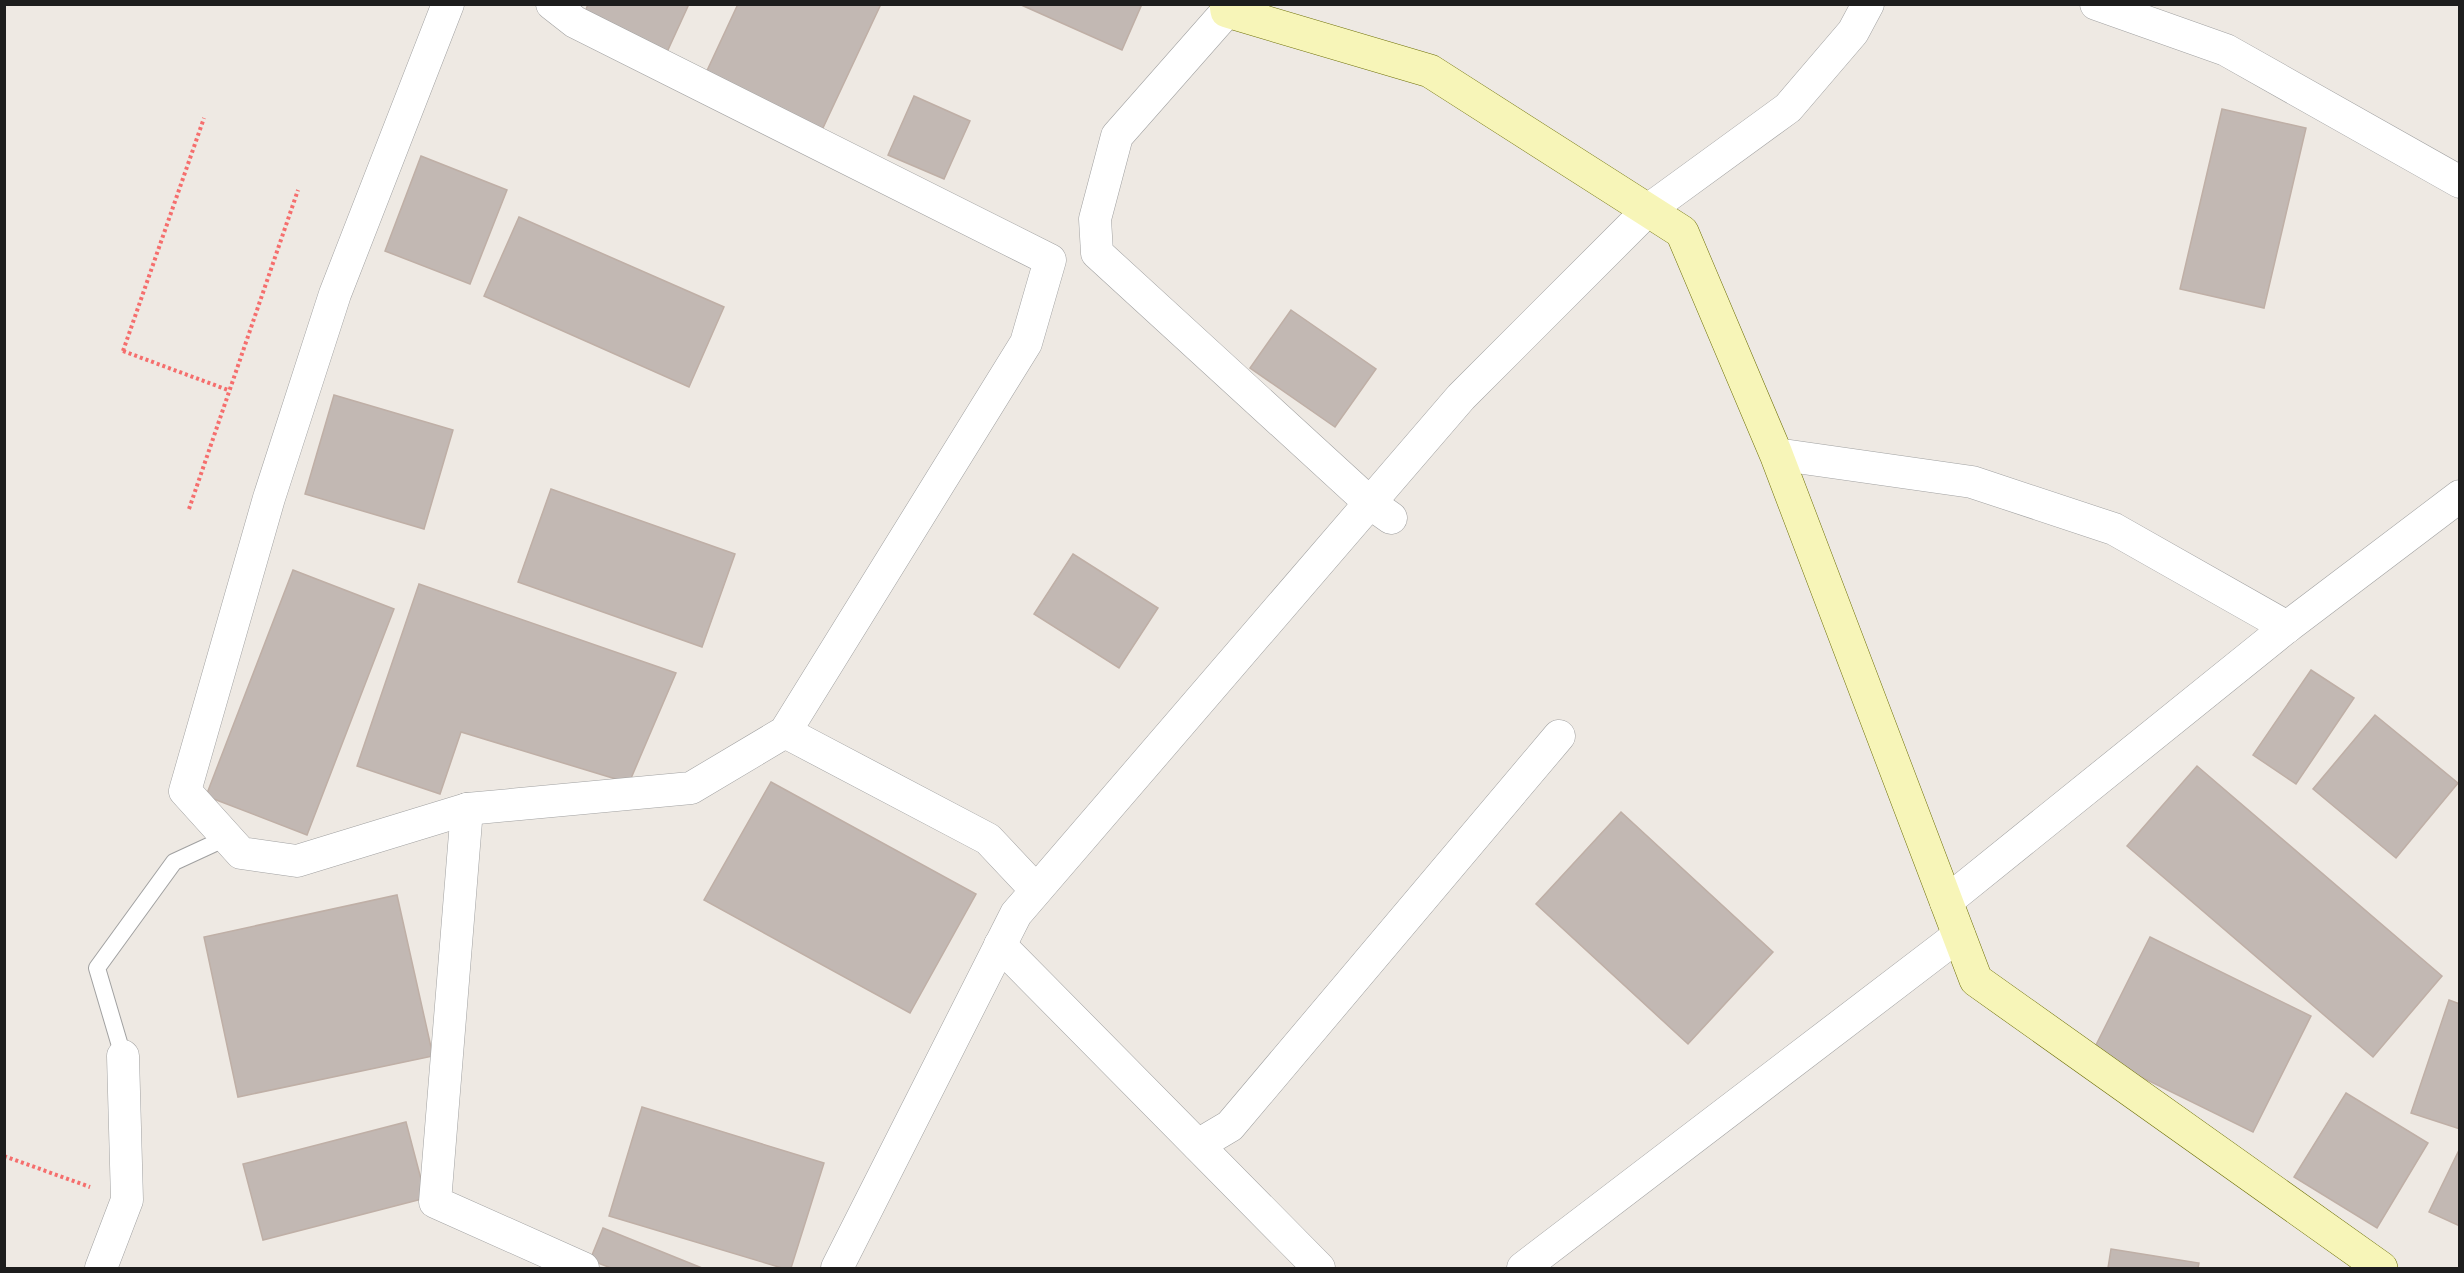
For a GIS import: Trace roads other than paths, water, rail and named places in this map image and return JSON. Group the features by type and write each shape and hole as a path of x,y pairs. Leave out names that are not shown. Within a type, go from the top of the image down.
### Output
{"main road":[{"path":"1226,8 1430,71 1682,232 1776,454 1976,980 2381,1269"}],"street":[{"path":"448,4 335,294 269,498 185,791 241,854 297,861 467,808 691,788 785,732 1026,343 1050,260 574,22 552,4"},
{"path":"837,1269 1016,914 1380,510 1461,397 1648,210 1788,108 1853,32 1868,4"},
{"path":"2096,4 2226,50 2460,182"},
{"path":"1226,8 1117,136 1095,219 1097,253 1380,510"},
{"path":"1046,258 1097,253"},
{"path":"1776,454 1972,482 2114,529 2287,627"},
{"path":"1946,902 2287,627 2460,496"},
{"path":"785,732 988,839 1036,890"},
{"path":"1198,1145 1230,1126 1559,736"},
{"path":"467,808 435,1202 583,1269"},
{"path":"1523,1269 1959,935"},
{"path":"1000,945 1319,1269"},
{"path":"101,1269 128,1200 123,1056"}],"lane":[{"path":"123,1056 97,968 174,862 226,838"}]}
